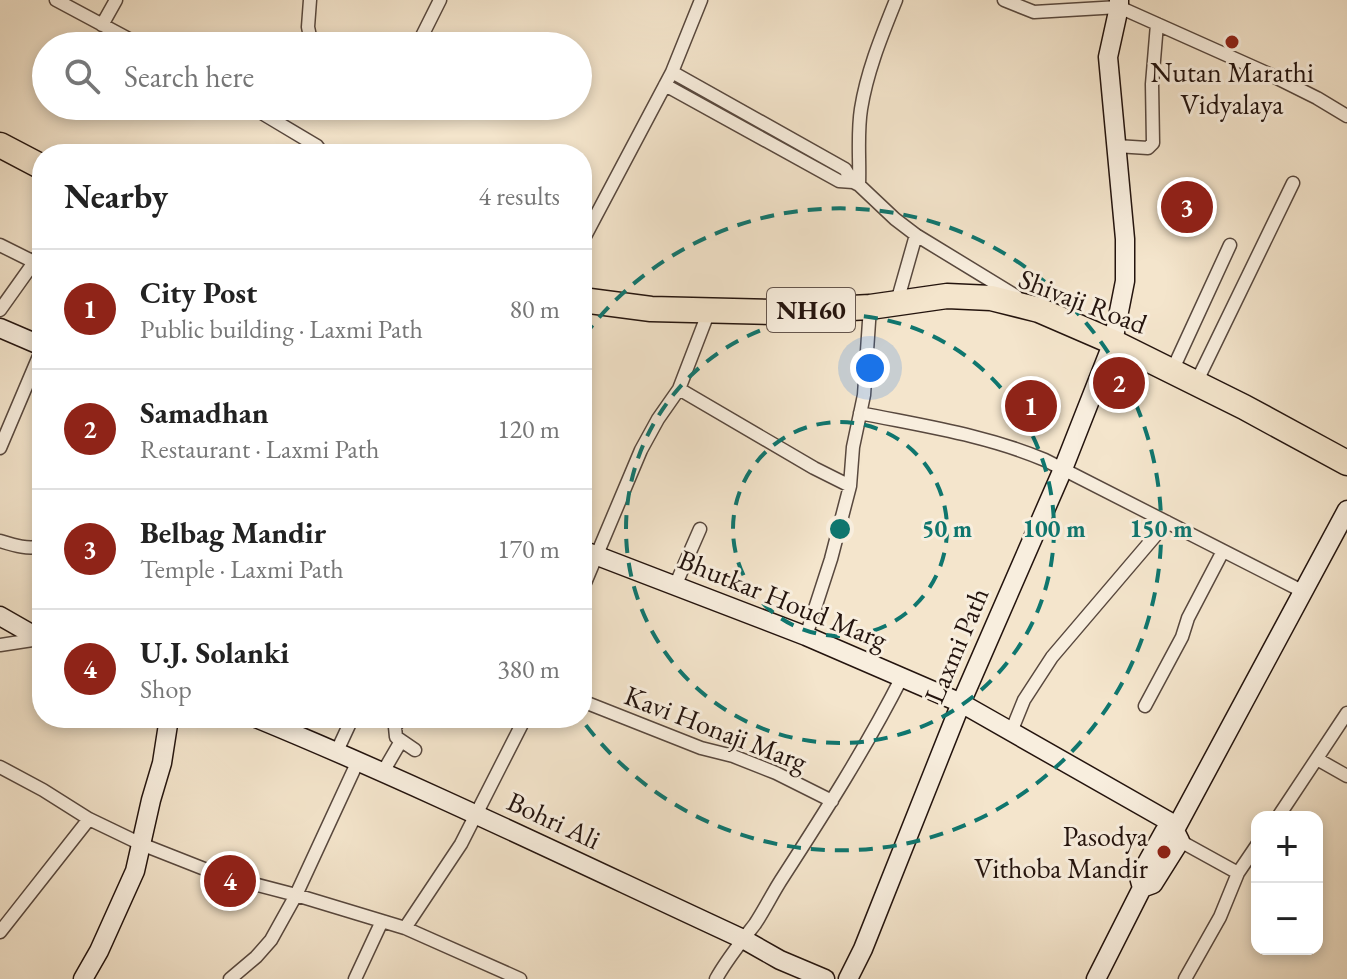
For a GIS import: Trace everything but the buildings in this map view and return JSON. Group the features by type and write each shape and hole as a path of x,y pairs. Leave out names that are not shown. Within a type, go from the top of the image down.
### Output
{"highway":[{"path":"0,145 32,162"},
{"name":"Shivaji Road","path":"592,301 651,309 775,312 870,307 947,296 991,298 1039,310 1113,342 1347,463"}],"street":[{"path":"56,0 115,32"},
{"path":"102,25 116,0"},
{"path":"309,32 310,0"},
{"path":"424,32 440,0"},
{"path":"592,223 672,72 701,0"},
{"path":"856,184 863,97 878,44 896,0"},
{"path":"1004,0 1034,12 1119,4 1269,74 1347,116"},
{"name":"Laxmi Path","path":"848,979 863,949 961,703 1063,469 1113,342 1125,281 1125,239 1108,57 1119,4"},
{"path":"1116,146 1148,148 1153,143 1152,84 1157,24"},
{"path":"672,72 845,169 856,184 916,235 1039,310"},
{"path":"665,85 839,181 856,184"},
{"path":"273,120 314,144"},
{"path":"1196,383 1293,183"},
{"path":"897,302 916,235"},
{"path":"0,245 32,254"},
{"path":"1172,371 1230,245"},
{"path":"0,310 32,265"},
{"path":"806,636 850,486 853,447 864,395 870,307"},
{"path":"592,546 658,419 679,389 709,311"},
{"path":"0,328 32,343"},
{"path":"0,448 32,372"},
{"path":"679,389 850,486"},
{"path":"860,413 1015,447 1304,592"},
{"path":"1178,833 1347,510"},
{"path":"1011,732 1024,700 1052,657 1167,522"},
{"path":"675,586 700,529"},
{"path":"0,541 32,548"},
{"path":"1145,706 1223,551"},
{"name":"Bhutkar Houd Marg","path":"592,553 806,636 961,703 1178,833"},
{"path":"0,616 32,634"},
{"path":"0,645 32,640"},
{"path":"716,979 832,801 902,677"},
{"name":"Kavi Honaji Marg","path":"592,705 701,748 747,761 832,801"},
{"path":"1282,811 1347,713"},
{"path":"83,979 135,871 162,763 167,728"},
{"name":"Bohri Ali","path":"281,728 477,815 825,979"},
{"path":"337,751 348,728"},
{"path":"396,728 396,737 415,750"},
{"path":"405,928 461,844 520,728"},
{"path":"383,772 401,741"},
{"path":"1317,759 1347,776"},
{"path":"230,979 271,940 296,895 358,761"},
{"path":"0,767 89,819 141,844 207,870 405,928 520,979"},
{"path":"0,932 89,819"},
{"path":"1096,979 1142,888 1139,877 1164,832 1178,833 1238,873"},
{"path":"1185,979 1220,917 1238,873 1251,854"},
{"path":"355,979 382,921"}],"place":[{"name":"Nutan Marathi Vidyalaya","path":"1232,42"},
{"name":"Belbag Mandir","path":"1187,207"},
{"name":"Samadhan","path":"1119,383"},
{"name":"City Post","path":"1031,406"},
{"name":"Pasodya Vithoba Mandir","path":"1164,852"},
{"name":"U.J. Solanki","path":"230,881"}]}
